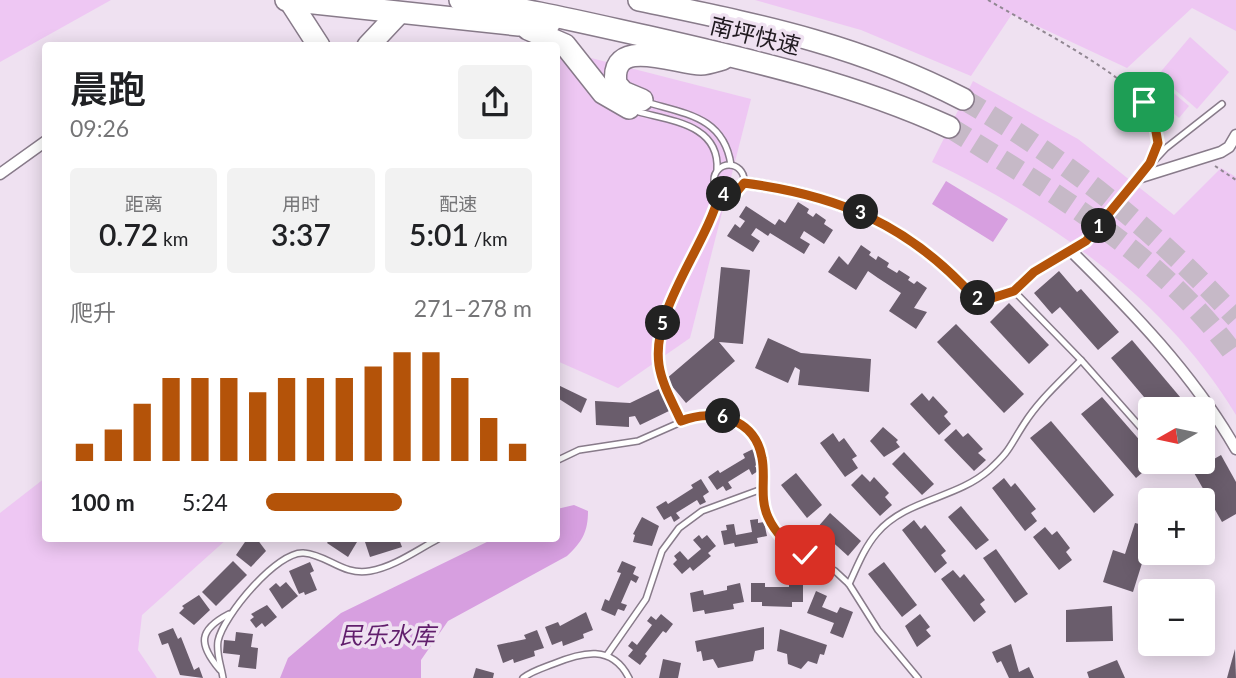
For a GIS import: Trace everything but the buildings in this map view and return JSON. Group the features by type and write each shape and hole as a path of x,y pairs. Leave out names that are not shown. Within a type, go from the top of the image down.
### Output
{"highway":[{"path":"288,0 519,25 584,23"},
{"path":"288,0 316,42"},
{"name":"南坪快速","path":"460,0 584,23 735,57 863,92 950,127"},
{"name":"南坪快速","path":"639,0 813,38 875,58 963,99"},
{"path":"372,42 399,13"},
{"path":"519,25 558,42"},
{"path":"560,43 565,45 603,93 620,105 640,106"},
{"path":"640,106 616,84 617,66 630,54 704,64 735,57"}],"street":[{"path":"744,183 805,193 864,213 891,226 916,242 973,296 983,301 1014,291 1034,272 1086,241 1138,178 1229,147 1236,135"},
{"path":"0,174 42,144"},
{"path":"1070,251 1176,362 1236,449"}],"lane":[{"path":"1138,178 1150,163 1222,104"},
{"path":"640,106 698,119 718,130 730,153 732,165 743,173 744,183 735,194 720,192"},
{"path":"640,106 709,137 718,159 713,179 720,192 714,217 664,318 659,364 664,384 681,421"},
{"path":"717,170 732,165"},
{"path":"1014,291 1082,360 1138,424"},
{"path":"849,584 866,548 878,532 909,509 948,494 984,474 1010,452 1023,425 1082,360"},
{"path":"560,459 579,450 638,441 697,415 715,414 731,418 746,428 756,442 762,458 762,489 768,516 783,539 835,571 849,584 878,630 918,678"},
{"path":"607,655 646,599 662,551 679,528 702,511 762,489"},
{"path":"223,675 218,641 232,612 276,563 288,555 301,552 315,554 340,569 369,571 384,567 432,542"},
{"path":"223,675 207,654 204,640 213,622 232,612"},
{"path":"523,678 582,652 607,655 617,662 629,678"}],"path":[{"path":"988,0 1089,58 1144,102 1158,129 1158,143 1150,163"},
{"path":"1202,157 1236,180"}],"shaded area":[{"path":"0,0 111,0 0,62"},
{"path":"755,0 1236,0 1236,31 1192,8 1127,68 1012,14 971,76 861,30"},
{"path":"1190,37 1229,72 1197,109 1158,75"},
{"path":"560,50 751,99 690,338 618,388 560,362"},
{"path":"973,81 1078,139 1174,215 1221,168 1236,177 1236,415 1208,373 1176,335 1141,299 1102,266 1020,209 932,162"},
{"path":"1164,85 1189,106 1179,118 1154,96"},
{"path":"42,480 42,542 224,542 142,615 138,650 157,678 0,678 0,513"}],"water":[{"path":"946,181 1008,219 993,242 932,204"},
{"name":"民乐水库","path":"574,505 588,511 587,525 577,546 567,556 448,621 421,660 421,678 280,678 288,658 341,613 487,542 560,542 560,508"}],"tunnel":[{"path":"963,99 1038,147 1108,198 1174,255 1236,318"},
{"path":"949,127 1066,202 1141,257 1207,321 1236,357"}],"route":[{"path":"805,555 783,539 768,516 763,503 762,458 756,442 746,428 731,418 715,414 697,415 681,421 664,384 659,364 664,318 714,217 720,192 725,195 735,194 744,183 772,187 805,193 864,213 916,242 941,262 973,296 983,301 1014,291 1034,272 1086,241 1138,178 1150,163 1158,143 1158,129 1144,102"}]}
